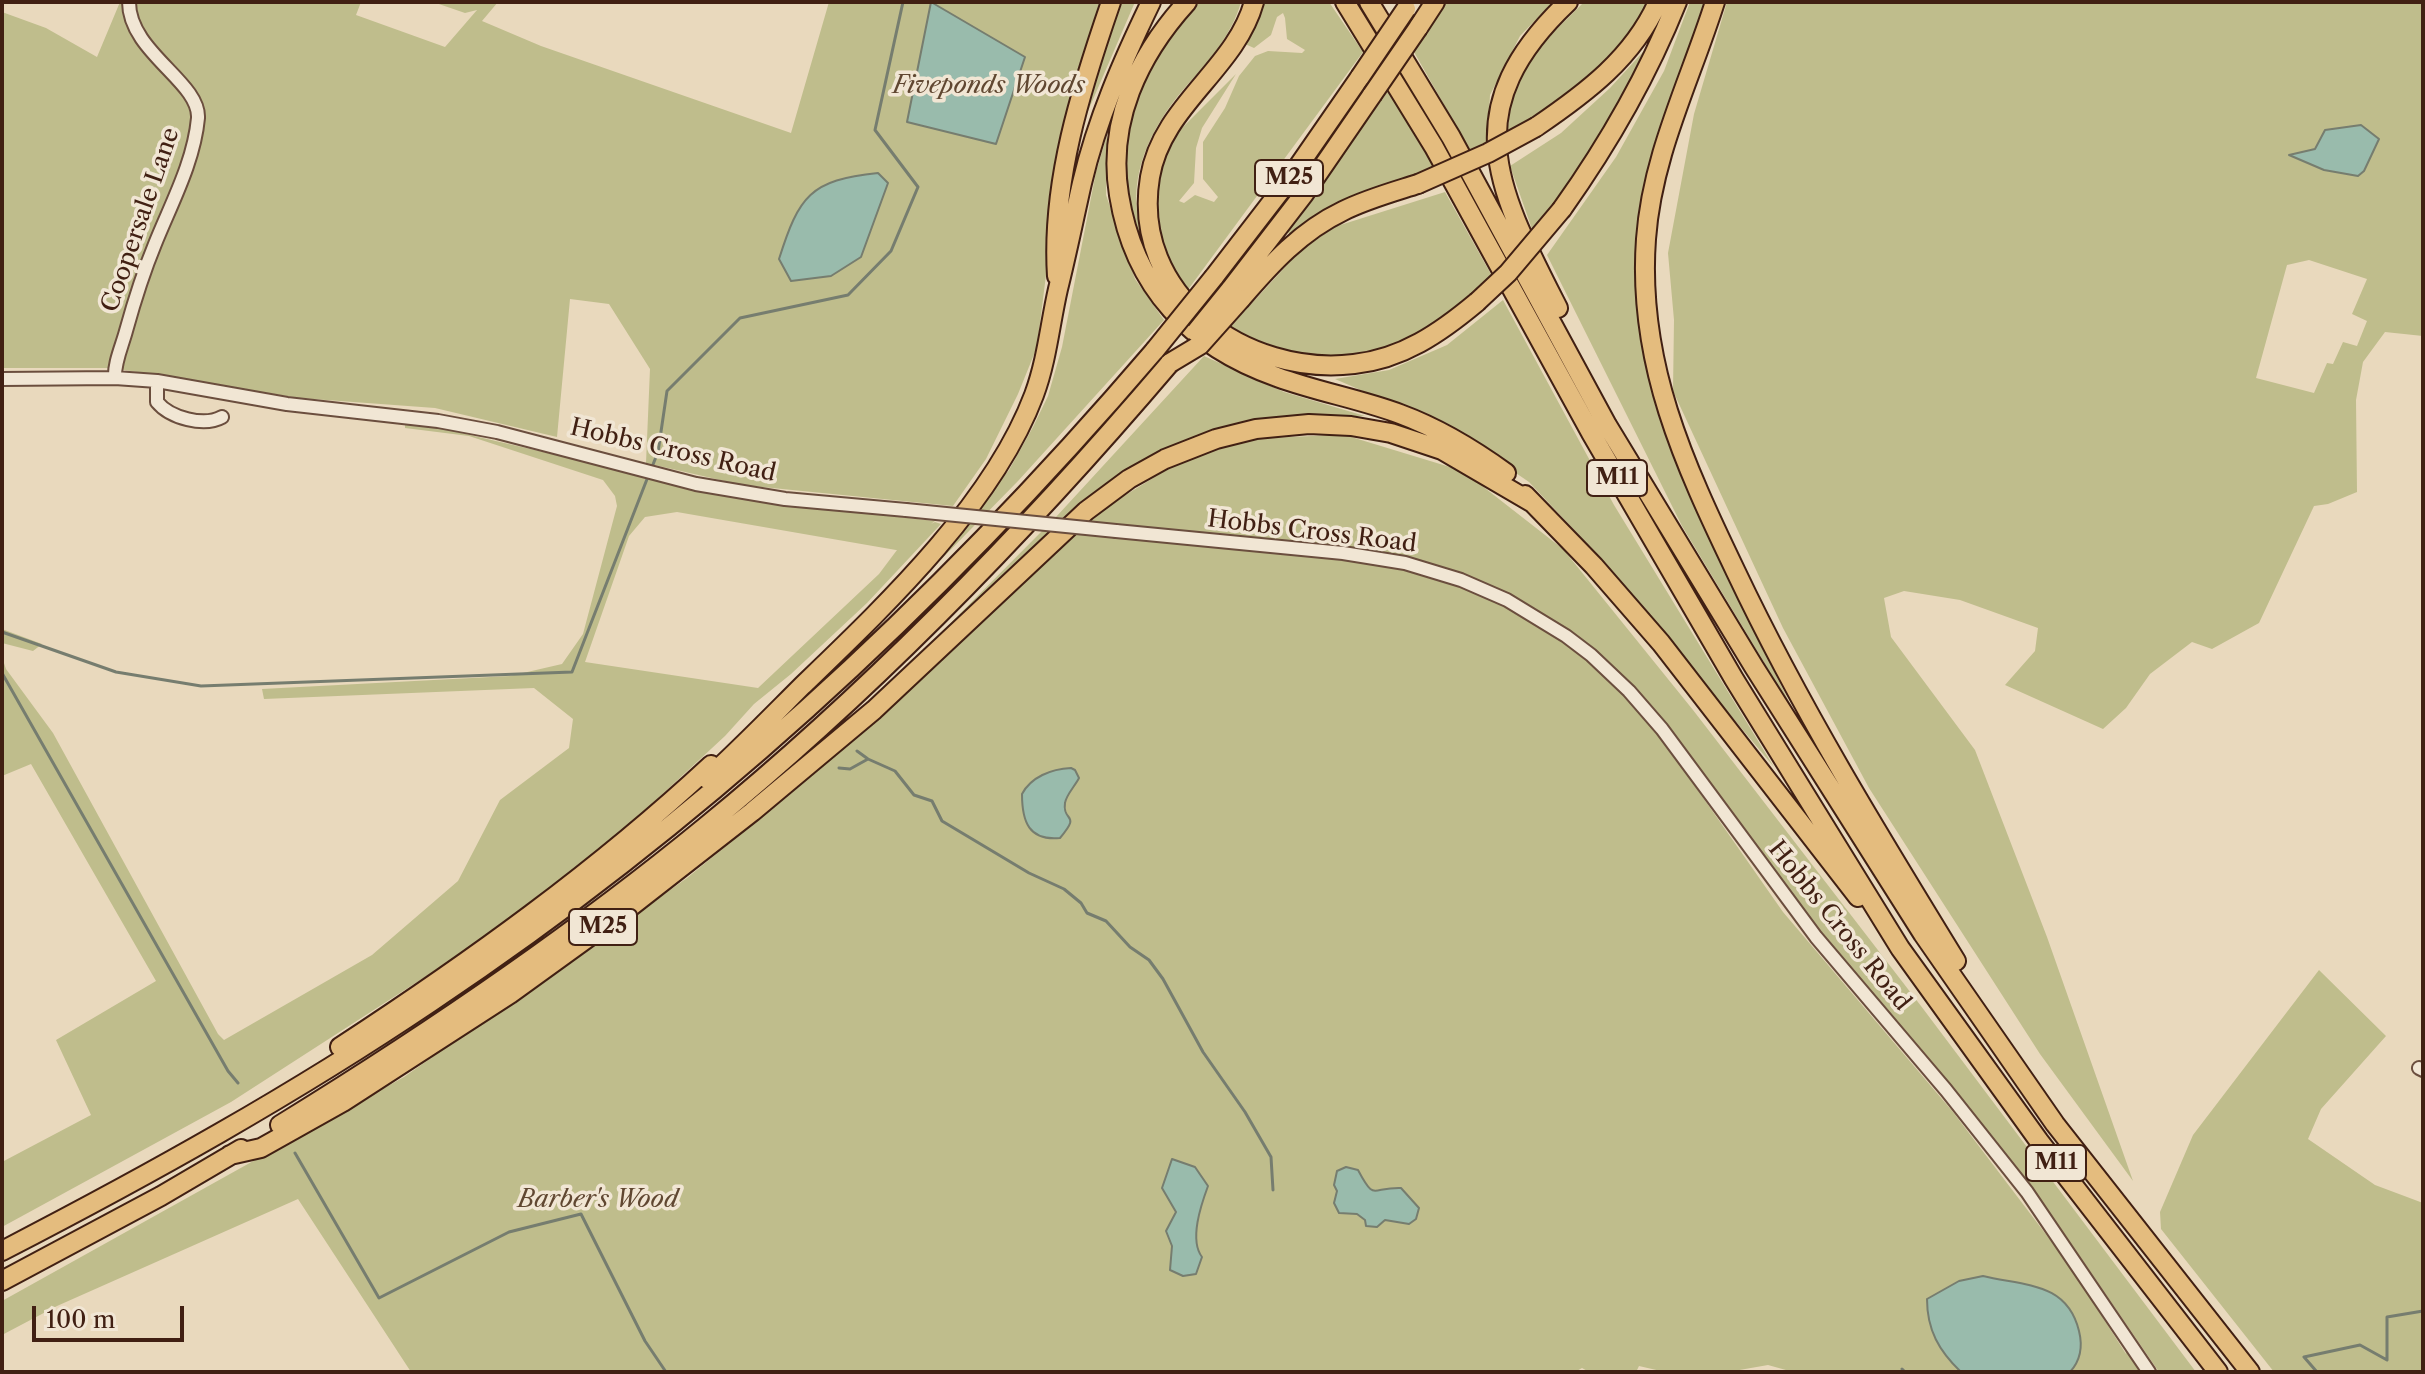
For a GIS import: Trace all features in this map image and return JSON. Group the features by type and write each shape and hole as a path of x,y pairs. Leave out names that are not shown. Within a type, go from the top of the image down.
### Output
{"highway":[{"path":"1058,291 1055,253 1069,142 1083,82 1111,2"},
{"path":"683,814 700,786 869,619 948,531 1014,438 1044,366 1083,180 1098,127 1122,64 1151,2"},
{"path":"1187,2 1141,63 1119,132 1116,163 1122,214 1137,257 1151,283 1180,321 1212,347 1255,369 1358,399 1439,431 1514,479 1531,502 1575,545 1661,643 1842,879 1900,948"},
{"path":"1254,2 1233,48 1176,115 1160,146 1150,175 1151,233 1177,292 1212,328 1255,351 1299,363 1328,366 1356,364 1404,351 1431,338 1508,273 1562,209 1625,113 1646,75 1677,2"},
{"name":"M11","path":"1345,2 1434,147 1591,433 1734,679 1900,948 2039,1141 2218,1372"},
{"name":"M11","path":"1369,2 1451,137 1607,425 1754,667 1923,934 2055,1124 2250,1372"},
{"name":"M25","path":"2,1281 230,1155 379,1064 480,996 568,933 705,827 828,721 957,598 1062,488 1170,363 1235,295 1435,2"},
{"path":"1568,2 1532,40 1511,76 1499,116 1499,164 1505,195 1517,227 1576,344 1607,425"},
{"path":"1235,295 1317,225 1356,205 1418,184 1488,153 1566,107 1617,64 1640,36 1658,2"},
{"path":"1715,2 1668,133 1649,212 1645,264 1647,319 1663,398 1686,461 1724,548 1807,713 2055,1124"},
{"name":"M25","path":"2,1251 155,1171 281,1098 469,976 596,883 683,814 814,702 915,606 1029,490 1155,350 1288,181 1408,6"},
{"path":"941,647 1056,537 1107,494 1165,459 1229,435 1296,424 1337,424 1378,430 1442,450 1531,502"},
{"path":"281,1098 302,1072 443,978 610,852 694,781 812,668 869,619"},
{"name":"M25","path":"705,827 741,811 941,647"},
{"name":"M25","path":"230,1155 261,1148 324,1113 545,970 752,812 874,710 941,647"}],"street":[{"name":"Coopersale Lane","path":"115,378 136,296 179,186 195,138 198,115 193,98 137,35 129,16 129,2"},
{"name":"Hobbs Cross Road","path":"2,379 115,378 157,381 279,403 464,425 649,473 748,494 1343,553 1405,563 1487,591 1524,610 1591,655 1629,691 1662,729 1816,937 2019,1182 2149,1372"},
{"path":"157,381 157,402 167,411 207,422 222,417"}],"green space":[{"name":"Fiveponds Woods","path":"120,2 361,2 356,15 445,47 477,10 465,13 433,2 498,2 482,21 541,46 791,133 829,2 1106,2 1057,187 1037,347 986,459 953,506 742,485 646,463 650,369 609,304 570,299 557,437 435,408 299,398 112,368 2,368 2,12 46,28 97,57"},
{"path":"1121,2 1135,2 1082,125"},
{"path":"1198,2 1241,2 1219,46 1165,113 1141,163 1136,199 1149,259 1130,218 1124,159 1138,86 1171,31"},
{"path":"1264,2 1329,2 1363,52 1187,291 1164,254 1155,215 1157,177 1171,139 1236,74 1202,128 1196,148 1194,183 1179,201 1184,203 1195,195 1214,202 1218,197 1203,179 1203,142 1225,108 1239,76 1255,56 1268,51 1302,53 1305,50 1287,39 1283,13 1277,17 1271,35 1254,48 1245,44"},
{"path":"1446,2 1553,2 1520,36 1490,95 1487,149 1472,154 1414,52"},
{"path":"1584,2 1650,2 1638,31 1596,73 1525,127 1506,137 1519,79 1543,43"},
{"path":"1690,2 1704,2 1654,151 1636,234 1639,320 1656,408 1723,566 1795,714 1682,526 1547,255 1616,157 1664,71"},
{"path":"1727,2 2423,2 2423,336 2385,332 2363,362 2356,400 2357,492 2328,504 2314,506 2259,623 2212,649 2192,642 2150,674 2126,708 2103,729 2005,685 2035,651 2038,628 1960,600 1904,591 1884,598 1891,637 1975,750 2047,937 2133,1181 2040,1054 1869,788 1783,628 1673,391 1674,320 1668,253 1694,114","holes":["2309,260 2367,279 2352,314 2367,321 2357,346 2343,342 2333,364 2327,363 2314,393 2256,378 2287,265"]},
{"path":"1653,41 1612,123 1563,196 1533,232 1510,166 1561,133 1610,88"},
{"path":"1388,91 1435,169 1338,203 1290,234 1287,232"},
{"path":"1107,135 1106,195 1135,279 1164,320 1018,481 922,579 1009,470 1048,396 1062,347 1096,172"},
{"path":"1445,192 1492,276 1457,310 1425,331 1370,353 1315,357 1287,352 1229,328 1299,252 1334,227"},
{"path":"1503,300 1614,505 1774,767 1578,534 1529,482 1463,437 1335,379 1389,370 1447,345"},
{"path":"1204,356 1284,392 1365,416 1281,417 1198,436 1146,458 1066,518 1056,517"},
{"path":"405,420 751,500 941,524 867,603 754,704 725,736 615,838 476,944 231,1102 2,1227 2,1162 91,1115 56,1040 156,981 31,764 2,776 2,657 6,669 53,733 224,1040 372,955 458,881 500,800 569,748 573,719 534,688 264,699 262,689 510,676 562,664 583,634 617,506 615,496 603,480 469,436 405,428","holes":["677,512 897,550 879,574 758,688 585,662 629,536 645,517"]},
{"name":"Barber's Wood","path":"1348,436 1463,471 1563,549 1693,710 1921,1006 2196,1372 2159,1372 2059,1226 1883,1017 1748,839 1676,759 1783,912 1953,1112 2070,1266 2126,1354 2125,1348 2157,1372 1793,1372 1768,1365 1728,1372 1665,1372 1639,1366 1636,1372 1589,1372 1582,1368 1575,1372 411,1372 298,1199 57,1306 2,1335 2,1301 404,1077 687,878 828,762 1058,549 1111,504 1171,467 1245,439"},
{"path":"1043,530 1052,531 923,651"},
{"path":"2,629 42,644 33,651 2,643"},
{"path":"2319,970 2386,1036 2321,1109 2308,1139 2375,1185 2423,1203 2423,1372 2274,1372 2161,1229 2160,1212 2193,1135"}],"shaded area":[{"path":"931,2 1025,57 996,144 907,122"},
{"path":"2361,125 2379,139 2364,171 2358,176 2324,170 2289,155 2315,149 2325,130"},
{"path":"878,173 888,183 861,257 831,276 791,281 779,259 801,206 822,187 855,176"},
{"path":"1071,768 1079,778 1065,803 1070,824 1060,838 1034,833 1026,821 1022,794 1042,775"},
{"path":"1172,1159 1195,1167 1208,1186 1196,1232 1202,1257 1196,1274 1183,1276 1170,1270 1172,1246 1166,1231 1176,1212 1162,1188"},
{"path":"1346,1167 1358,1170 1375,1191 1401,1188 1419,1208 1416,1219 1409,1224 1385,1220 1377,1227 1366,1226 1365,1220 1357,1214 1339,1213 1334,1203 1337,1191 1334,1185 1337,1171"},
{"path":"1983,1276 2042,1289 2065,1303 2073,1315 2081,1342 2079,1358 2070,1372 1961,1372 1953,1364 1932,1330 1927,1299 1959,1281"}],"waterway":[{"path":"652,467 658,452 667,391 740,318 848,295 891,251 918,187 875,130 903,2"},
{"path":"2,632 116,672 201,686 572,672 649,474"},
{"path":"2,673 228,1071 238,1083"},
{"path":"857,751 895,771 914,795 932,801 942,821 1029,873 1064,889 1081,903 1087,913 1106,921 1130,947 1149,960 1163,979 1203,1052 1245,1112 1271,1157 1273,1190"},
{"path":"839,768 850,769 868,759"},
{"path":"295,1153 379,1298 509,1232 581,1214 645,1341 666,1372"},
{"path":"2317,1372 2304,1357 2360,1345 2387,1360 2387,1317 2423,1311"},
{"path":"1902,1369 1905,1372"}]}
